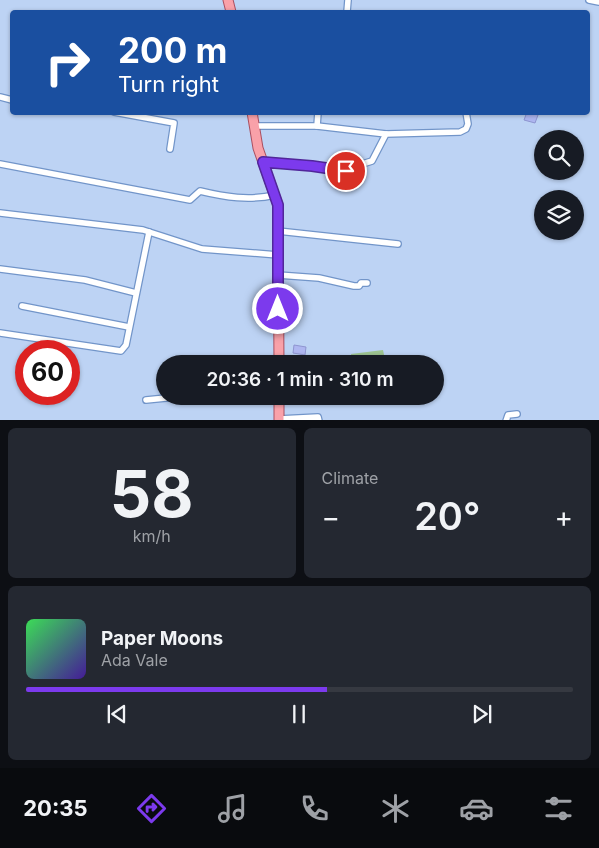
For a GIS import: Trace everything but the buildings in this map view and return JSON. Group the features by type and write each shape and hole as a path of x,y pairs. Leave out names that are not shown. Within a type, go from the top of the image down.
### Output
{"main road":[{"path":"252,115 258,148 278,205 278,355"},
{"path":"279,405 279,420"}],"street":[{"path":"589,0 599,2"},
{"path":"130,115 174,123 170,150"},
{"path":"317,126 318,115"},
{"path":"254,126 317,126 386,134 460,132 466,129 468,124 466,115"},
{"path":"263,162 303,165 350,172 359,165 372,161 386,134"},
{"path":"0,164 190,200 200,191 228,197 258,199 275,195"},
{"path":"0,213 148,232 202,249 278,255"},
{"path":"278,231 398,244"},
{"path":"0,334 121,351 126,345 148,232"},
{"path":"0,269 85,280 136,293"},
{"path":"278,275 319,278 359,286 362,283 367,283"},
{"path":"22,306 129,327"},
{"path":"146,400 156,399"},
{"path":"506,420 508,415 517,414"},
{"path":"279,420 318,417 319,420"}],"shaded area":[{"path":"383,350 384,355 351,355"}],"route":[{"path":"278,309 278,205 263,162 346,171"}]}
